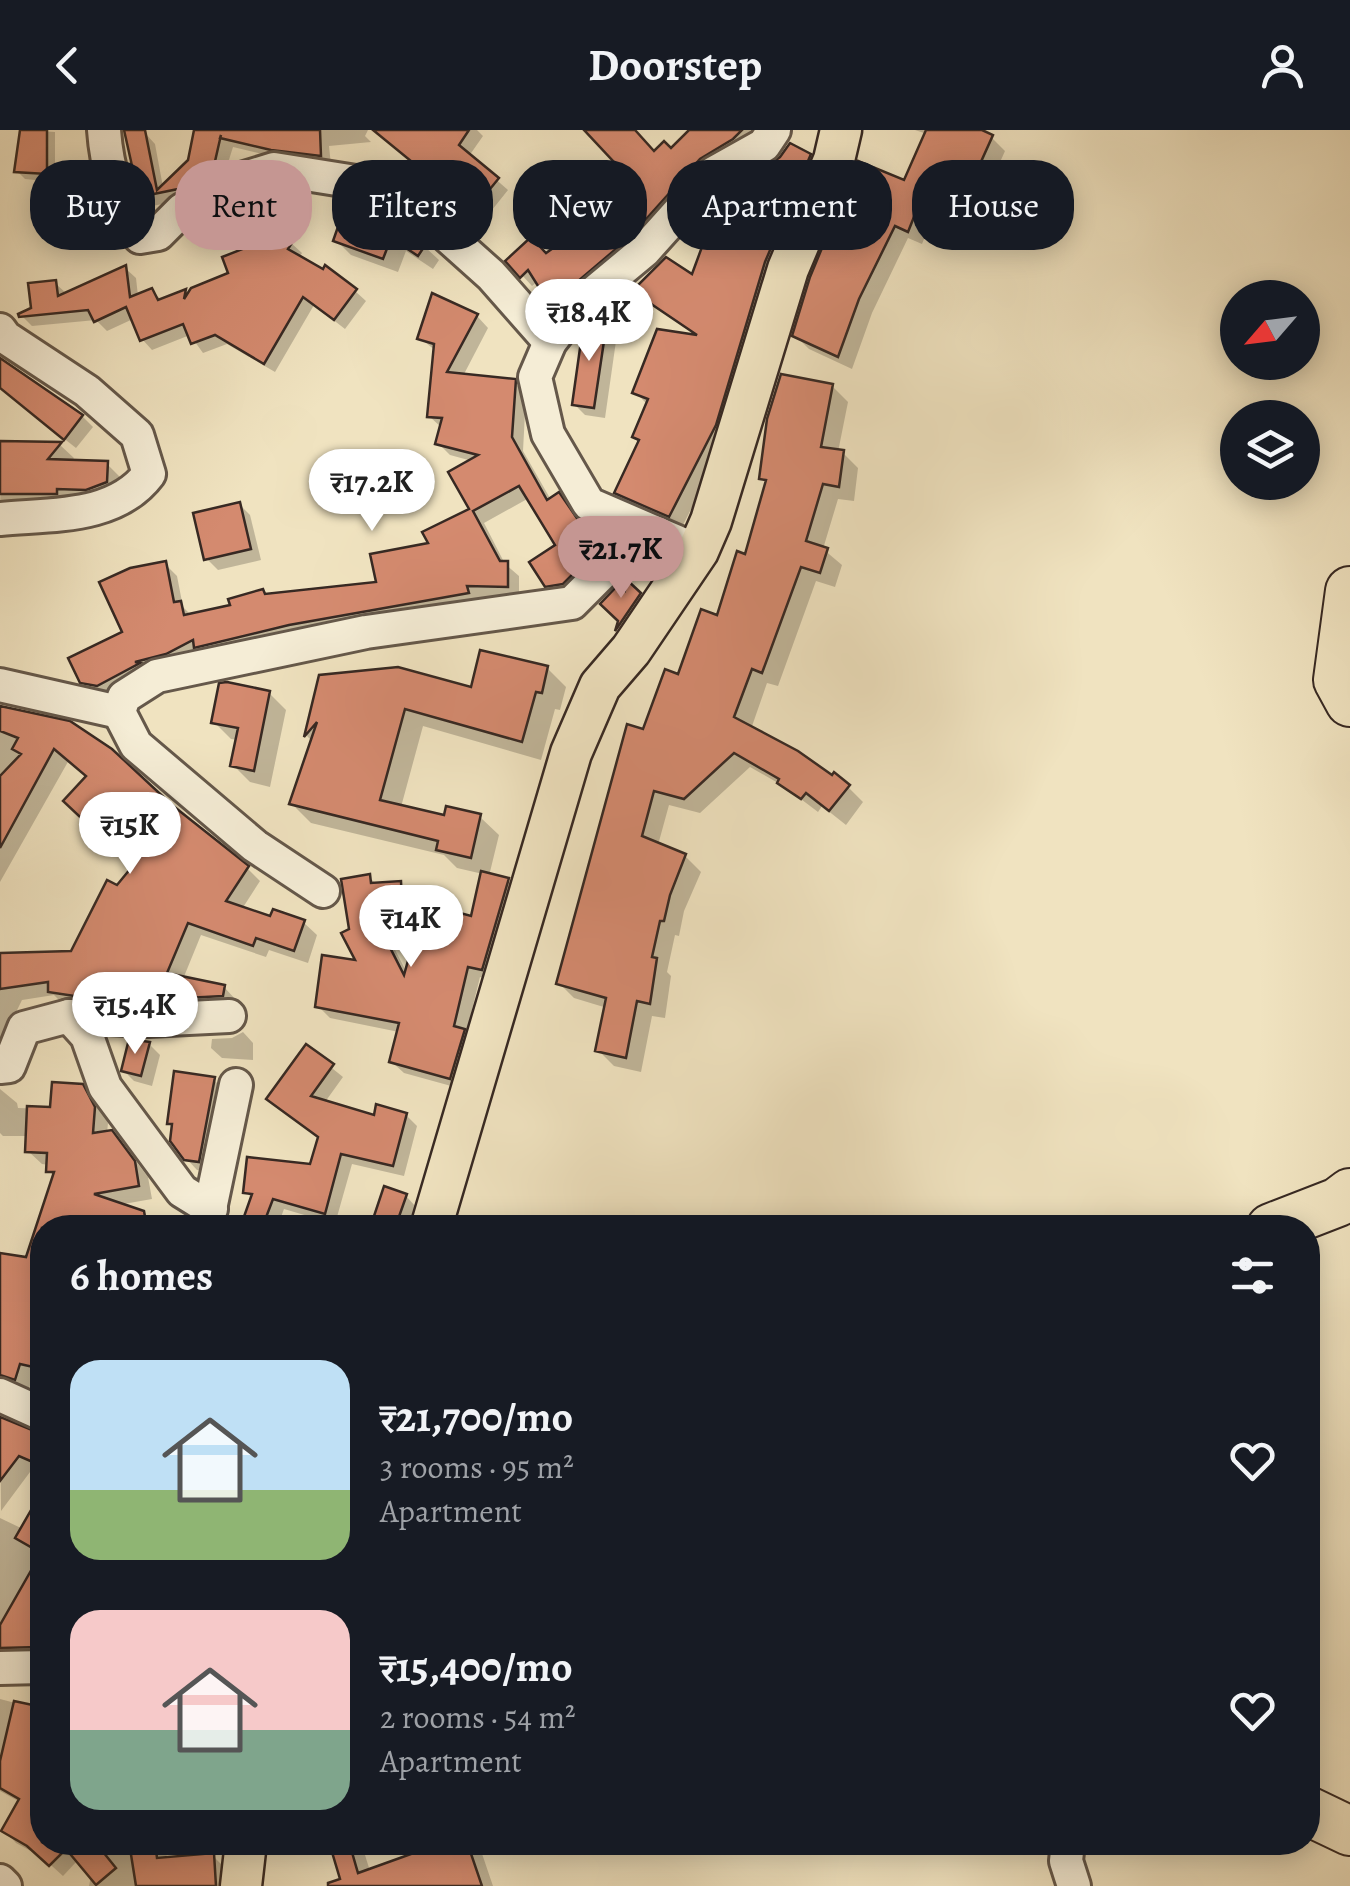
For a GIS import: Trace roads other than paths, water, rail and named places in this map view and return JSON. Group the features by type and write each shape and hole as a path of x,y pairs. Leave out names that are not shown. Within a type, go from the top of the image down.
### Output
{"highway":[{"path":"1350,591 1338,680 1350,702"},
{"path":"1304,1215 1350,1193"},
{"path":"1320,1816 1350,1831"}],"main road":[{"path":"435,1215 572,753 600,686 631,650 698,551 788,270 834,160 841,130"},
{"path":"241,1886 245,1855"}],"street":[{"path":"104,130 106,158 131,228 140,237 158,234 182,210 232,182 274,170 362,183 425,216 491,275 550,342"},
{"path":"698,551 589,504 548,434 535,377 550,342 579,305 644,250 714,174 764,145 774,130"},
{"path":"0,330 87,390 138,435 148,474 136,491 99,509 0,519"},
{"path":"118,712 124,697 157,676 366,632 572,603 605,570 623,520"},
{"path":"0,685 118,712 136,746 255,846 323,891"},
{"path":"69,1016 88,1036 105,1087 182,1191 206,1215"},
{"path":"0,1067 9,1066 24,1028 69,1016 148,1020 229,1016"},
{"path":"210,1215 236,1084"},
{"path":"0,1396 30,1409"},
{"path":"0,1668 30,1667"},
{"path":"1067,1855 1074,1886"}]}
